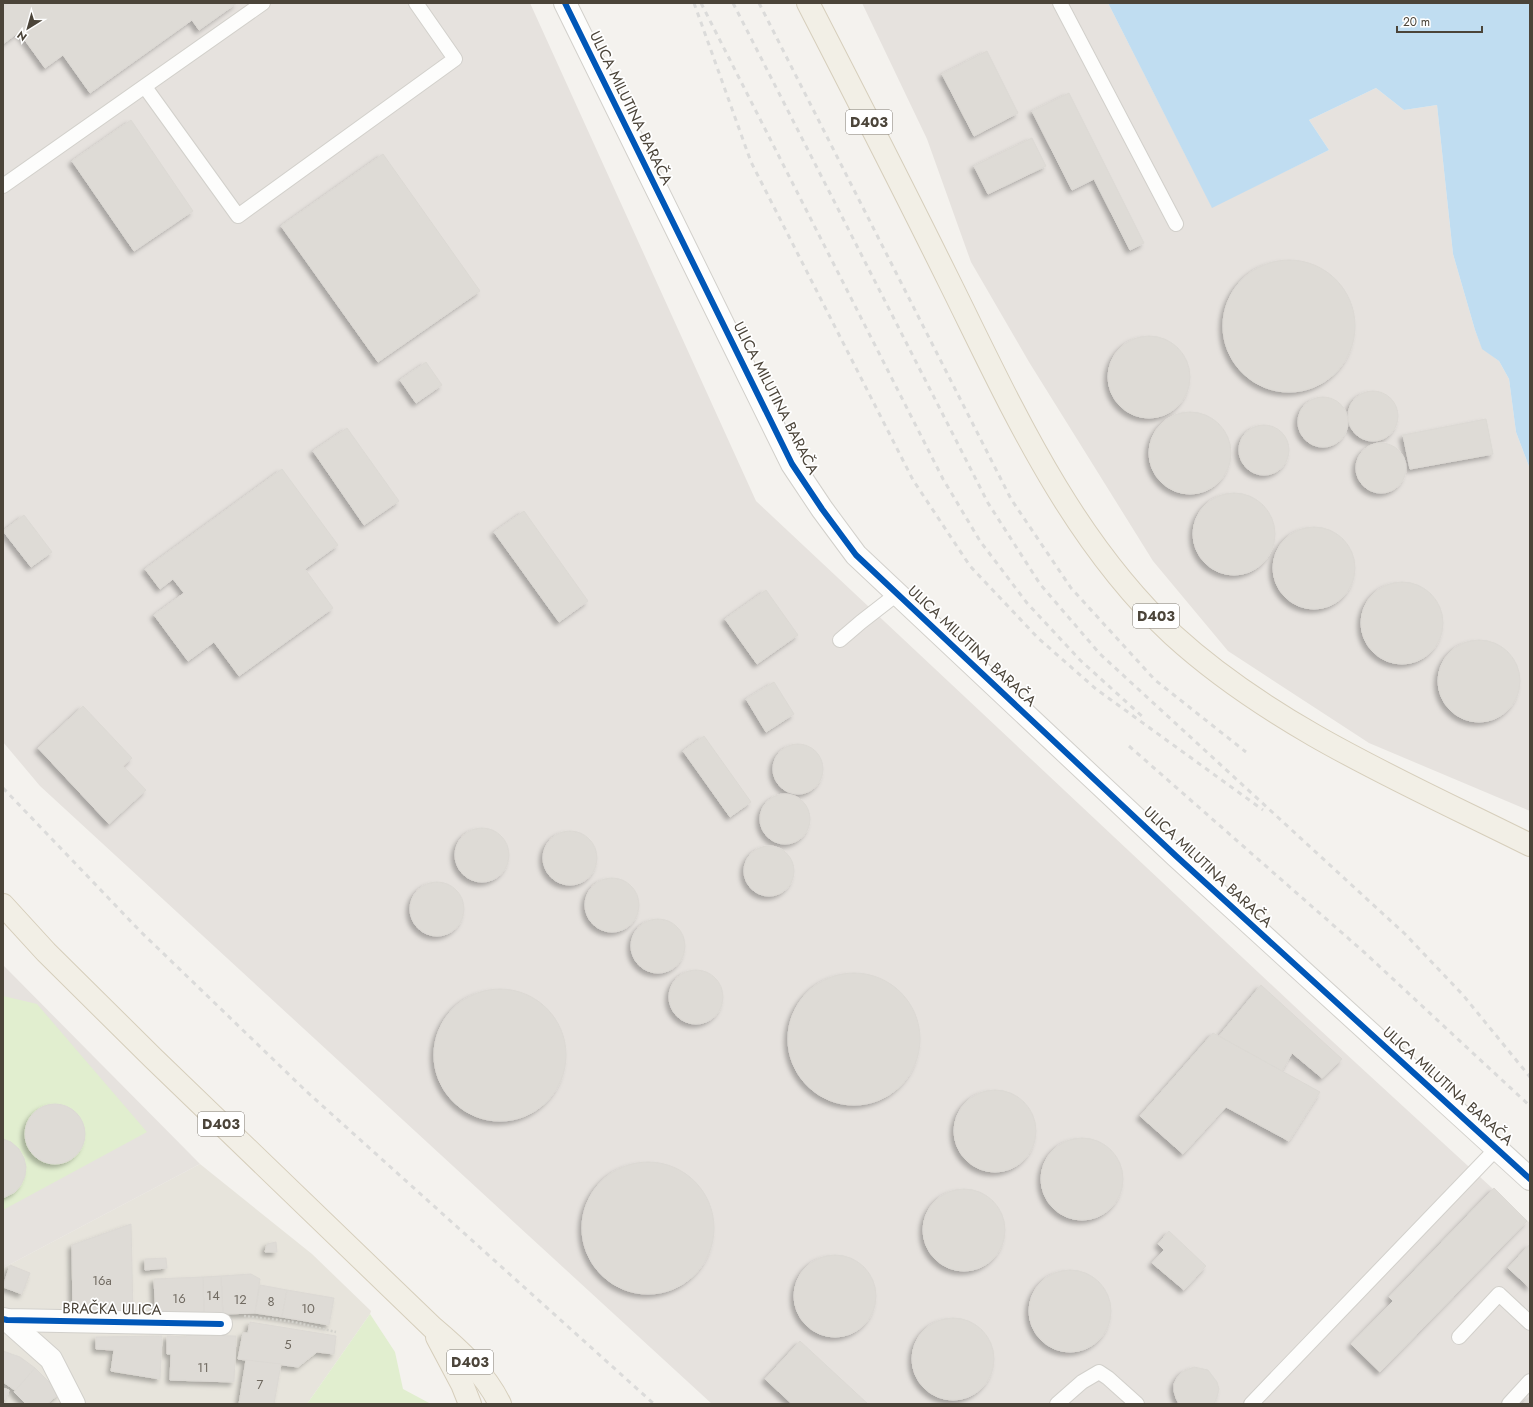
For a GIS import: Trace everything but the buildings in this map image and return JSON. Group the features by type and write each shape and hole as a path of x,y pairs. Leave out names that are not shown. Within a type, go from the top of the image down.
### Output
{"main road":[{"name":"D403","path":"808,3 926,233 1011,406 1054,485 1092,542 1130,590 1173,634 1222,675 1275,713 1339,750 1530,844"},
{"name":"D403","path":"8,911 46,952 153,1058 432,1327 461,1352 482,1376 500,1404"},
{"name":"D403","path":"432,1327 462,1384 470,1404"}],"street":[{"name":"ULICA MILUTINA BARAČA","path":"565,3 792,464 822,509 856,555 1182,862 1498,1148 1530,1179"},
{"name":"BRAČKA ULICA","path":"5,1320 221,1324"},
{"name":"BRAČKA ULICA","path":"5,1320 51,1359 74,1404"}],"lane":[{"path":"3,186 263,3"},
{"path":"145,87 238,216 455,59 416,3"},
{"path":"1060,3 1176,224"},
{"path":"840,640 897,594"},
{"path":"1252,1404 1378,1271 1498,1148"},
{"path":"1459,1337 1499,1294 1530,1323"},
{"path":"1056,1404 1082,1382 1098,1372 1108,1378 1136,1404"},
{"path":"1509,1404 1530,1381"}],"path":[{"path":"221,1324 241,1315 294,1322 336,1332"}],"shaded area":[{"path":"3,3 530,3 756,501 1307,1018 1530,1223 1530,1404 712,1404 40,786 3,742"},
{"path":"862,3 1108,3 1212,207 1329,150 1309,120 1376,88 1404,110 1437,105 1453,254 1475,330 1482,348 1499,361 1509,379 1516,432 1530,469 1530,811 1369,743 1228,651 1153,561 1029,362 971,262 927,139"},
{"path":"3,965 200,1164 3,1268"},
{"path":"200,1164 312,1254 371,1311 307,1404 3,1404 3,1268"}],"green space":[{"path":"3,996 37,1004 147,1132 3,1210"},
{"path":"370,1314 395,1352 403,1389 431,1404 307,1404"}],"water":[{"path":"1108,3 1530,3 1530,469 1516,432 1509,379 1499,361 1482,349 1453,254 1437,105 1404,110 1376,88 1309,120 1329,150 1212,208"}],"railway":[{"path":"694,3 751,162 913,480 970,566 1038,638 1096,689 1263,810"},
{"path":"701,3 943,479 980,541 1027,603 1080,660 1144,718"},
{"path":"733,3 988,503 1040,584 1100,654 1405,934 1463,995 1530,1077"},
{"path":"759,3 1011,499 1071,588 1155,680 1246,752"},
{"path":"1129,746 1365,953 1530,1106"},
{"path":"3,788 140,931 306,1091 654,1404"}],"cycle path":[{"path":"565,3 792,464 822,509 856,555 1176,856 1530,1179"},
{"path":"3,1319 221,1324"}]}
